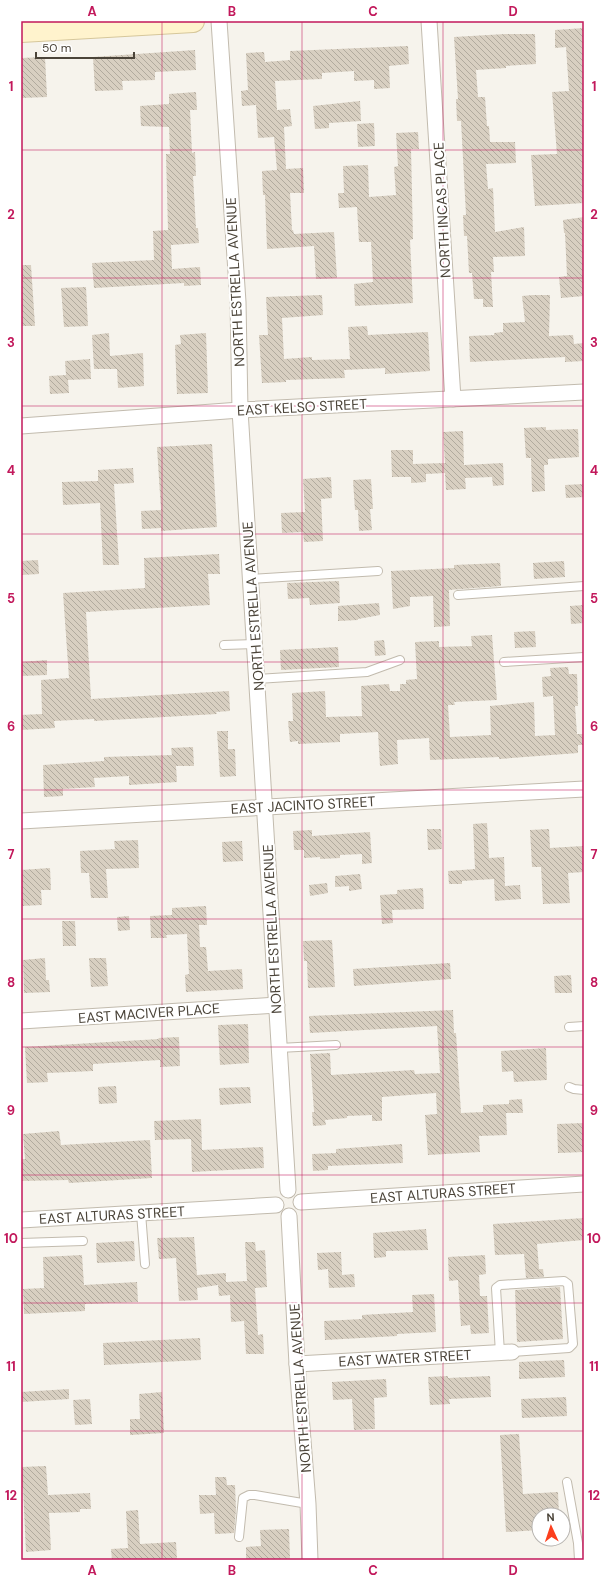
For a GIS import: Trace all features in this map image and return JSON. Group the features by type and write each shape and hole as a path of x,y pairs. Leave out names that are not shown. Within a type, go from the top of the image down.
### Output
{"street":[{"path":"21,31 193,21"},
{"name":"NORTH ESTRELLA AVENUE","path":"219,21 238,302 240,410 288,1190"},
{"name":"NORTH INCAS PLACE","path":"429,21 453,399"},
{"name":"EAST KELSO STREET","path":"21,426 240,410 584,392"},
{"name":"EAST JACINTO STREET","path":"21,821 584,789"},
{"name":"EAST MACIVER PLACE","path":"21,1021 277,1005"},
{"name":"EAST ALTURAS STREET","path":"301,1202 584,1184"},
{"path":"288,1190 299,1195 301,1202 301,1206 297,1213 289,1216 279,1212 276,1205 277,1197 280,1193 288,1190"},
{"name":"EAST ALTURAS STREET","path":"21,1220 276,1205"},
{"name":"NORTH ESTRELLA AVENUE","path":"289,1216 297,1364 308,1504 310,1560"},
{"name":"EAST WATER STREET","path":"297,1364 506,1353"}],"lane":[{"path":"251,579 378,571"},
{"path":"458,594 584,586"},
{"path":"224,645 255,644"},
{"path":"504,662 584,658"},
{"path":"257,679 366,672 400,660"},
{"path":"569,1027 584,1026"},
{"path":"279,1048 336,1045"},
{"path":"569,1087 584,1090"},
{"path":"141,1213 145,1264"},
{"path":"21,1243 83,1241"},
{"path":"564,1281 568,1284 573,1344 569,1348 506,1353 496,1288 500,1285 564,1281"},
{"path":"567,1482 578,1543 579,1560"},
{"path":"240,1537 243,1498 249,1495 308,1504"}],"building":[{"path":"584,28 584,203 535,206 531,155 557,154 552,92 569,91 566,47 555,48 555,30"},
{"path":"535,34 536,64 476,70 478,97 485,97 487,126 489,126 490,142 515,142 516,163 486,164 488,189 493,188 495,232 524,227 525,256 493,257 494,272 491,272 493,307 483,307 483,299 474,299 472,273 469,273 467,236 464,236 463,215 466,215 461,121 457,121 456,99 458,99 454,37"},
{"path":"408,46 409,64 389,66 390,88 374,89 374,80 354,81 354,71 322,73 322,79 275,81 277,110 290,109 292,126 284,127 286,169 303,168 304,193 290,193 292,230 294,234 334,232 337,278 316,279 314,246 267,249 265,195 263,195 262,171 277,170 274,137 258,138 256,105 242,106 241,91 248,90 246,53 264,52 265,62 290,60 290,51"},
{"path":"195,50 196,70 155,72 155,80 122,81 123,90 95,91 93,57"},
{"path":"45,57 47,97 21,98 21,58"},
{"path":"196,92 197,110 190,110 192,153 195,152 196,176 193,176 196,228 198,228 199,243 171,245 172,269 200,267 201,285 184,286 184,283 94,288 92,263 154,260 153,231 168,230 166,154 170,154 169,127 141,126 140,106 169,104 169,94"},
{"path":"360,101 361,121 329,123 329,128 315,129 313,106"},
{"path":"374,123 375,146 358,147 357,124"},
{"path":"418,132 419,149 411,149 413,239 410,240 413,303 355,306 354,284 373,282 371,242 359,242 357,207 339,208 338,193 344,193 343,166 368,165 369,197 396,195 394,167 398,166 396,133"},
{"path":"584,217 584,296 561,298 559,277 567,276 563,220"},
{"path":"21,265 31,265 35,326 21,326"},
{"path":"86,287 88,326 64,327 61,288"},
{"path":"322,295 323,315 282,318 284,359 312,357 312,360 350,359 348,327 367,326 368,335 428,332 430,371 385,374 385,368 344,370 345,378 286,380 286,382 262,383 259,335 268,335 266,297"},
{"path":"550,295 549,336 573,335 574,344 584,343 584,361 565,362 565,357 470,362 469,336 494,335 494,333 503,332 503,323 525,322 522,296"},
{"path":"109,333 110,356 143,353 144,386 118,388 117,369 94,369 92,335"},
{"path":"206,333 208,393 177,394 175,345 181,344 180,335"},
{"path":"90,359 91,379 68,380 69,393 50,394 49,376 66,375 65,361"},
{"path":"546,427 546,430 578,429 579,457 548,459 548,465 544,465 545,491 532,492 531,458 526,458 524,428"},
{"path":"463,431 464,465 503,463 504,485 493,486 492,477 465,478 466,489 446,490 445,473 426,474 426,482 411,483 411,477 392,477 391,450 413,450 413,464 445,463 443,432"},
{"path":"212,444 217,527 161,531 161,528 142,529 141,511 161,510 157,447"},
{"path":"133,468 134,483 114,484 119,565 103,565 100,503 63,505 62,482 98,481 98,470"},
{"path":"331,477 332,498 321,499 323,541 304,542 303,532 282,533 281,513 305,512 303,479"},
{"path":"371,479 373,509 370,509 372,530 359,531 358,510 355,510 353,480"},
{"path":"584,484 584,497 566,498 565,485"},
{"path":"219,554 220,574 208,574 210,605 86,612 91,699 229,691 230,711 216,712 217,714 94,721 94,719 54,721 55,728 21,730 21,715 42,714 41,680 69,678 63,593 145,588 144,558"},
{"path":"38,560 39,574 21,575 21,561"},
{"path":"564,561 565,577 534,579 533,563"},
{"path":"500,563 501,586 449,590 450,626 434,627 433,596 410,597 410,606 393,609 391,571 454,568 454,565"},
{"path":"339,581 340,603 310,605 309,598 288,599 287,583"},
{"path":"379,603 380,615 358,620 338,621 338,606"},
{"path":"584,605 584,623 571,624 570,606"},
{"path":"535,631 536,647 515,648 514,632"},
{"path":"492,635 497,700 454,702 455,705 448,705 450,737 491,735 490,706 534,702 535,736 555,735 553,696 543,697 542,677 551,676 550,668 568,667 569,674 577,674 578,706 575,706 577,734 584,734 584,745 578,745 578,753 499,759 499,757 430,760 429,738 397,740 398,764 380,766 378,732 340,734 340,742 298,744 298,741 290,742 288,721 293,721 292,693 325,691 326,717 362,716 361,686 389,684 390,691 400,691 400,684 406,684 406,680 417,679 415,642 439,641 439,647 472,646 471,636"},
{"path":"384,640 386,655 375,656 374,641"},
{"path":"338,647 339,667 281,670 280,650"},
{"path":"47,660 47,675 21,676 21,662"},
{"path":"217,731 228,731 228,749 235,749 236,776 220,777"},
{"path":"193,747 194,766 176,766 177,782 129,785 129,776 94,778 95,787 63,789 63,796 44,797 43,765 104,761 104,757 172,755 171,748"},
{"path":"487,823 489,858 504,857 505,886 520,885 521,899 495,901 494,879 462,881 462,884 449,884 448,871 475,869 473,824"},
{"path":"427,829 441,829 442,849 428,850"},
{"path":"549,829 550,848 583,846 584,872 568,873 570,903 543,904 541,867 532,867 530,830"},
{"path":"312,830 312,836 370,832 372,863 362,864 362,854 340,855 340,858 304,858 304,850 294,850 293,831"},
{"path":"138,840 139,868 106,869 108,898 91,898 89,873 81,873 80,851 115,849 114,841"},
{"path":"242,841 243,861 223,862 222,842"},
{"path":"50,868 51,890 41,890 42,905 21,906 21,870"},
{"path":"360,874 362,889 349,891 349,886 335,887 335,876"},
{"path":"327,883 328,893 310,896 309,885"},
{"path":"423,888 424,909 392,910 393,923 382,924 380,895 397,894 397,890"},
{"path":"206,906 207,925 199,925 200,947 206,947 208,971 242,969 243,989 186,992 185,975 189,974 187,934 166,935 167,938 151,938 150,916 172,915 172,908"},
{"path":"129,916 130,930 118,931 117,917"},
{"path":"62,921 75,921 76,946 63,946"},
{"path":"332,940 335,987 308,988 307,961 304,961 303,941"},
{"path":"45,958 46,980 49,980 50,992 24,993 23,960"},
{"path":"89,958 106,958 108,986 91,987"},
{"path":"450,963 451,979 354,986 353,969"},
{"path":"571,975 572,993 555,993 554,976"},
{"path":"453,1010 454,1033 456,1033 461,1113 483,1112 483,1105 509,1104 509,1100 522,1099 523,1113 506,1113 507,1135 479,1136 480,1152 428,1155 425,1115 437,1114 436,1093 382,1097 382,1121 372,1121 372,1115 347,1116 347,1118 325,1120 326,1125 313,1126 312,1112 314,1112 310,1054 330,1053 331,1075 414,1070 415,1074 440,1073 437,1026 310,1033 309,1016"},
{"path":"248,1024 249,1063 220,1065 218,1025"},
{"path":"179,1037 180,1066 160,1067 160,1060 93,1064 93,1071 47,1073 48,1082 27,1083 25,1047"},
{"path":"546,1048 547,1080 514,1082 513,1071 502,1072 501,1051"},
{"path":"116,1086 117,1103 99,1104 98,1087"},
{"path":"250,1087 251,1103 220,1105 219,1088"},
{"path":"201,1119 202,1150 263,1147 264,1168 192,1172 191,1139 155,1140 154,1121"},
{"path":"584,1123 584,1152 558,1153 557,1124"},
{"path":"59,1131 61,1145 150,1140 152,1178 69,1183 68,1180 21,1181 21,1159 25,1159 23,1134"},
{"path":"402,1144 403,1163 328,1166 328,1170 313,1171 312,1154 336,1153 336,1149"},
{"path":"584,1218 584,1240 537,1244 539,1269 543,1269 544,1277 526,1278 524,1254 495,1255 493,1224"},
{"path":"426,1229 428,1250 386,1251 386,1257 374,1258 373,1233"},
{"path":"194,1237 197,1275 226,1273 226,1282 247,1281 245,1242 255,1242 256,1251 265,1250 267,1287 255,1288 258,1335 263,1334 264,1354 246,1354 244,1321 231,1322 230,1295 219,1296 218,1285 197,1288 198,1300 179,1301 176,1258 159,1259 157,1238"},
{"path":"134,1241 135,1261 97,1263 96,1243"},
{"path":"341,1252 342,1275 354,1274 355,1287 329,1288 328,1269 318,1270 317,1253"},
{"path":"82,1255 84,1285 137,1282 138,1302 85,1304 85,1311 24,1314 23,1289 44,1288 43,1257"},
{"path":"485,1255 486,1274 479,1275 480,1296 487,1296 489,1333 471,1334 470,1325 461,1326 458,1280 449,1281 448,1257"},
{"path":"560,1287 563,1339 517,1342 515,1290"},
{"path":"434,1294 436,1332 325,1340 324,1321 362,1319 362,1315 413,1312 412,1295"},
{"path":"200,1338 201,1360 104,1365 103,1343"},
{"path":"564,1360 565,1377 519,1379 519,1362"},
{"path":"448,1376 448,1378 490,1376 491,1397 449,1399 450,1404 430,1405 428,1377"},
{"path":"386,1379 387,1397 374,1398 375,1429 354,1430 352,1399 333,1400 332,1382"},
{"path":"69,1389 69,1399 21,1402 21,1392"},
{"path":"162,1392 164,1433 130,1435 130,1419 140,1419 139,1394"},
{"path":"566,1397 567,1416 522,1418 521,1399"},
{"path":"90,1399 92,1424 75,1425 73,1400"},
{"path":"519,1434 523,1494 558,1492 559,1507 531,1507 531,1530 506,1532 500,1435"},
{"path":"46,1466 48,1495 90,1493 91,1509 80,1509 80,1512 49,1513 51,1550 26,1552 23,1487 21,1487 22,1467"},
{"path":"215,1477 226,1477 227,1485 235,1485 236,1510 234,1533 215,1534 214,1513 200,1514 199,1495 216,1495"},
{"path":"138,1510 140,1544 176,1542 177,1560 112,1560 111,1549 128,1548 126,1511"},
{"path":"289,1529 290,1560 246,1560 246,1547 261,1546 260,1530"}]}
